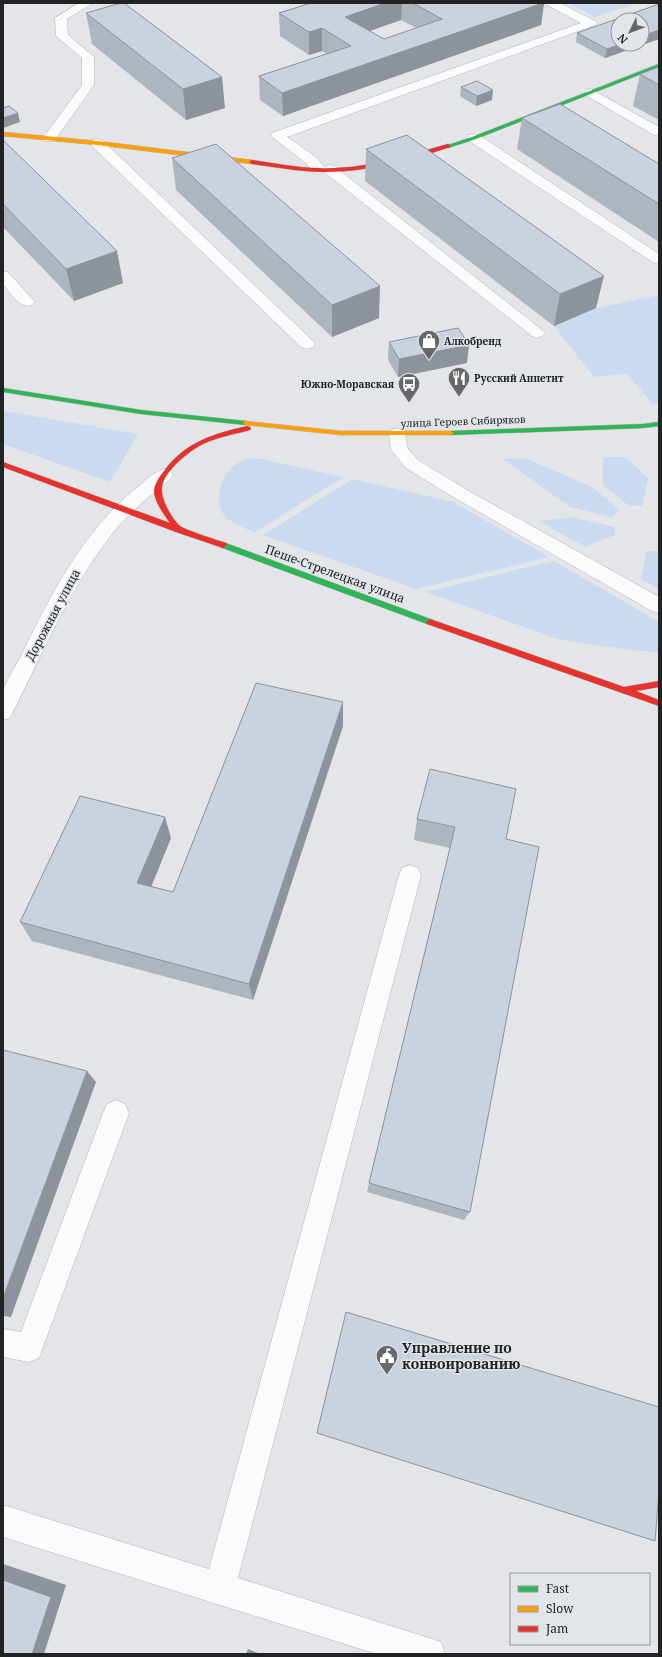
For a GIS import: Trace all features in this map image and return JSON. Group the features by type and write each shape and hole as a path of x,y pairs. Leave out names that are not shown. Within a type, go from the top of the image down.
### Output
{"main road":[{"path":"3,134 98,143 324,170 355,168 415,157 474,138 659,65"},
{"path":"3,390 141,412 268,424"},
{"path":"180,530 162,504 158,487 168,467 182,454 200,441 226,433 268,424"},
{"name":"улица Героев Сибиряков","path":"268,424 341,433 397,434 643,426 659,424"},
{"path":"643,426 659,430"},
{"name":"Пеше-Стрелецкая улица","path":"3,464 498,647 659,703"},
{"path":"624,690 659,684"}],"street":[{"path":"49,138 88,85 88,57 62,36 61,18 87,3"},
{"path":"537,333 311,160 277,136 590,23 551,3"},
{"path":"591,93 659,132"},
{"path":"474,138 659,260"},
{"path":"98,143 307,344"},
{"path":"3,275 27,302"},
{"path":"397,434 400,450 412,464 461,494 659,606"},
{"name":"Дорожная улица","path":"3,712 74,574 101,535 124,508 145,488 164,475"},
{"path":"220,1588 410,875"},
{"path":"3,1343 29,1348 116,1113"},
{"path":"3,1521 429,1654"}],"shaded area":[{"path":"568,3 637,3 610,12 595,17"},
{"path":"659,295 659,403 653,404 627,374 594,377 554,326 596,308"},
{"path":"3,411 138,434 110,482 3,444"},
{"path":"603,457 626,457 648,479 642,506 629,506 603,485"},
{"path":"249,458 261,459 343,477 255,532 227,518 222,512 219,497 220,489 227,474 238,463"},
{"path":"525,458 592,487 620,510 612,517 570,507 503,459"},
{"path":"353,479 453,502 549,557 416,589 263,535"},
{"path":"572,517 614,527 615,535 585,547 539,521"},
{"path":"647,551 659,551 659,589 641,579"},
{"path":"554,561 659,622 659,652 629,650 558,639 425,592"}],"building":[{"path":"124,3 222,77 183,89 86,13"},
{"path":"311,3 385,3 345,17 384,39 442,19 413,3 543,3 282,93 259,76 351,46 322,28 309,32 279,13"},
{"path":"659,4 659,30 650,33 650,12 636,12"},
{"path":"610,21 610,48 607,49 577,33"},
{"path":"659,67 659,85 640,74"},
{"path":"477,81 493,90 477,96 461,87"},
{"path":"560,104 659,164 659,204 522,118"},
{"path":"9,106 18,113 3,118 3,108"},
{"path":"407,135 604,276 560,294 366,149"},
{"path":"3,140 117,251 66,269 3,204"},
{"path":"216,144 380,286 332,305 172,158"},
{"path":"458,328 469,345 399,359 389,342"},
{"path":"256,683 343,702 249,984 20,922 80,796 165,817 137,883 173,892"},
{"path":"430,769 516,789 506,839 539,847 470,1212 369,1183 455,827 417,819"},
{"path":"3,1050 87,1071 3,1298"},
{"path":"346,1312 659,1407 659,1492 655,1541 317,1433"},
{"path":"3,1580 51,1597 32,1654 3,1654"}],"traffic: fast":[{"path":"448,146 474,138 659,65"},
{"path":"3,390 141,412 246,423"},
{"path":"451,433 643,426 659,424"},
{"path":"223,545 430,622"}],"traffic: slow":[{"path":"3,134 97,143 252,162"},
{"path":"246,423 341,433 451,433"}],"traffic: jam":[{"path":"252,162 319,170 352,169 401,160 448,146"},
{"path":"179,530 166,512 159,497 158,487 160,482 182,454 192,447 213,437 248,428"},
{"path":"3,464 223,545"},
{"path":"430,622 659,703"},
{"path":"625,690 659,684"}],"place":[{"name":"Алкобренд","path":"429,360"},
{"name":"Русский Аппетит","path":"459,398"},
{"name":"Южно-Моравская","path":"409,404"},
{"name":"Управление по конвоированию","path":"387,1376"}]}
